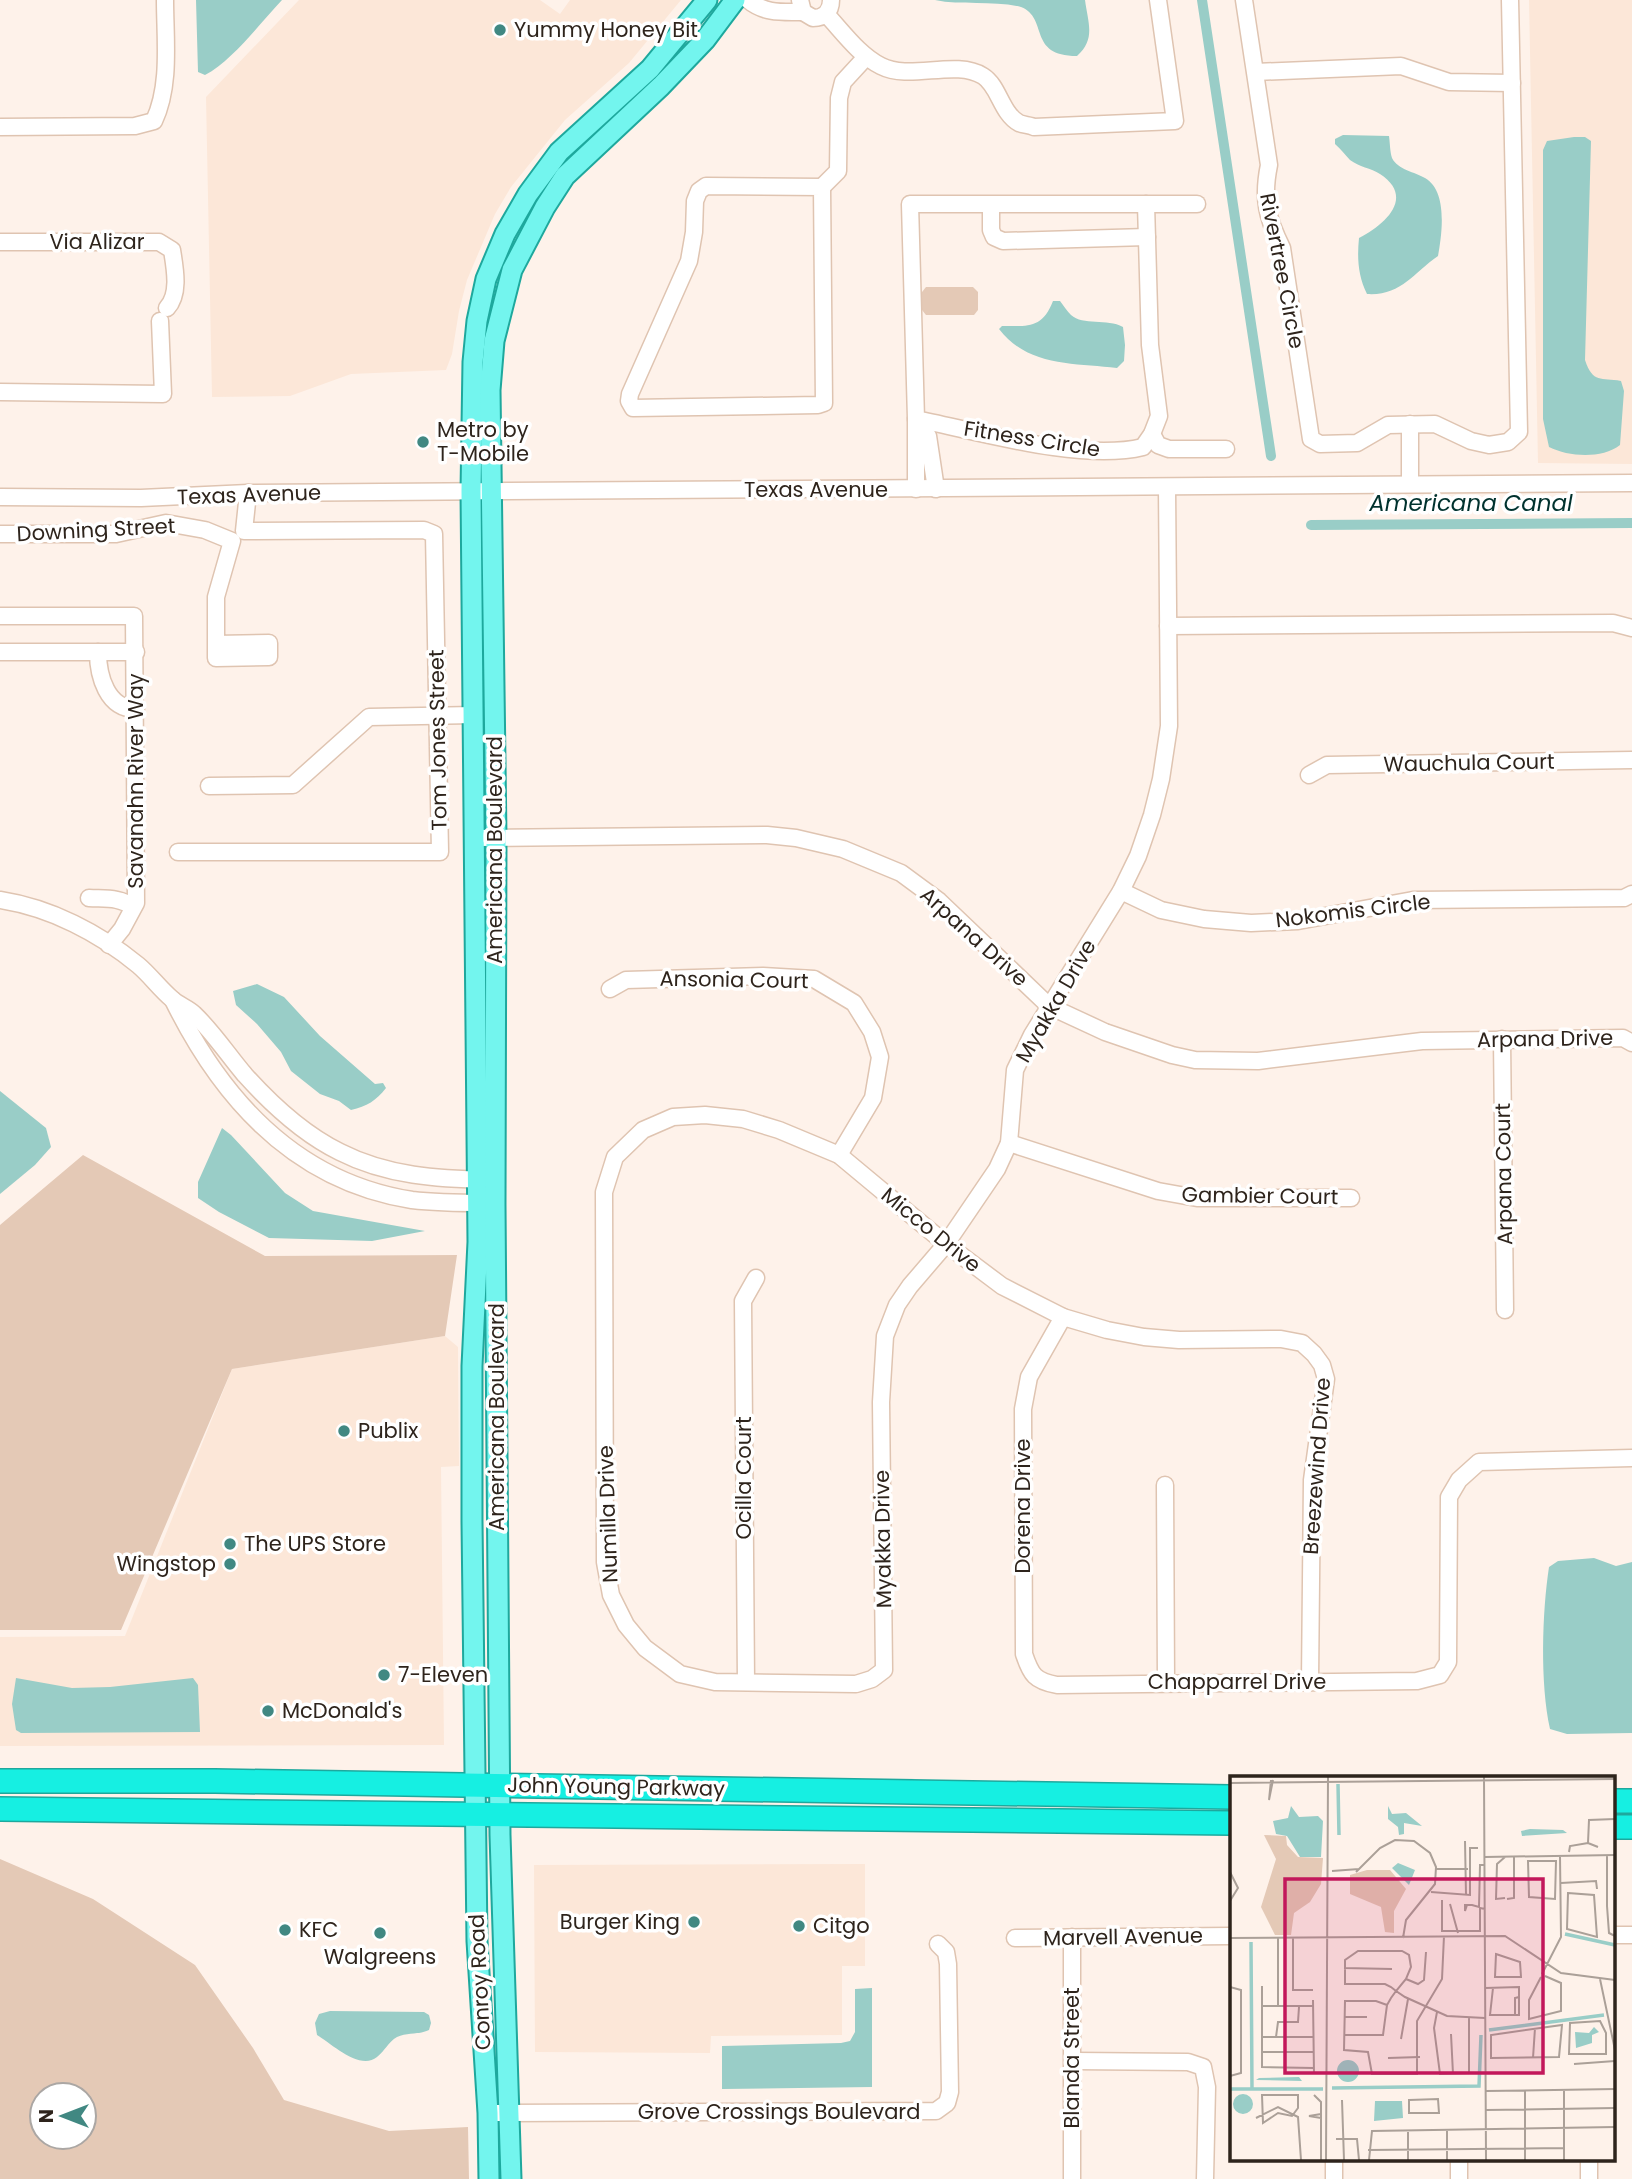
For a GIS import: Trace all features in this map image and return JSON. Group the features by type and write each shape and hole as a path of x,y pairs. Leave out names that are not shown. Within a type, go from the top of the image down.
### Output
{"highway":[{"name":"John Young Parkway","path":"0,1781 499,1785 1230,1797"},
{"path":"0,1787 29,1781"},
{"path":"1614,1801 1632,1801"},
{"name":"John Young Parkway","path":"0,1809 1230,1823"},
{"path":"1614,1827 1632,1827"}],"main road":[{"name":"Americana Boulevard","path":"486,1180 475,838 471,491 473,362 477,321 486,279 505,234 528,194 559,152 650,69 707,0"},
{"name":"Americana Boulevard","path":"499,1785 496,1366 486,1203 496,837 490,390 494,341 512,271 545,207 565,176 661,86 705,40 735,0"},
{"path":"528,194 545,207"},
{"name":"Americana Boulevard","path":"475,1785 472,1366 486,1203"},
{"path":"472,1366 496,1366"},
{"path":"472,1490 487,1504 498,1527"},
{"name":"Conroy Road","path":"475,1785 477,1941 488,2113 489,2179"},
{"name":"Conroy Road","path":"499,1785 511,2179"}],"street":[{"path":"0,127 135,126 154,121 160,107 165,75 165,0"},
{"path":"748,0 757,8 772,12 801,6 813,18 829,7 866,57 884,68 901,71 972,71 986,78 1018,123 1034,127 1175,121 1158,0"},
{"name":"Rivertree Circle","path":"1244,0 1269,165 1265,186 1266,206 1272,229 1282,248 1311,439 1320,444 1357,443 1388,425 1435,424 1471,441 1489,445 1508,442 1519,432 1510,0"},
{"path":"822,187 824,403 633,408 629,394 689,261 695,201 699,191 706,186 822,187 838,171 839,98 843,82 866,57"},
{"path":"1256,72 1401,66 1449,82 1512,83"},
{"path":"916,489 909,204 1197,205"},
{"path":"1146,204 1150,345 1159,416 1152,434 1158,444 1169,450 1226,449"},
{"path":"991,205 991,230 994,237 1003,241 1147,237"},
{"name":"Via Alizar","path":"0,242 159,242 172,250 175,266 175,290 172,302 163,315 163,394 0,392"},
{"path":"916,419 928,436 936,489"},
{"name":"Fitness Circle","path":"916,419 1088,450 1124,452 1143,447 1152,434"},
{"path":"1410,424 1410,484"},
{"name":"Texas Avenue","path":"0,497 141,498 248,493 1632,483"},
{"name":"Myakka Drive","path":"856,1684 872,1679 884,1670 881,1402 885,1336 897,1305 946,1244 981,1194 1009,1143 1016,1070 1031,1035 1121,891 1138,856 1152,815 1169,726 1167,487"},
{"path":"216,644 216,597 238,536 248,493"},
{"name":"Downing Street","path":"0,534 116,534 166,523 238,536 424,530 435,534"},
{"name":"Tom Jones Street","path":"178,852 440,852 435,534"},
{"name":"Savanahn River Way","path":"0,616 134,616 136,903 122,929 109,945"},
{"path":"1168,626 1614,623 1632,628"},
{"name":"Savanahn River Way","path":"0,652 136,652"},
{"path":"98,652 99,676 114,700 125,709 136,709"},
{"path":"209,786 293,785 369,717 474,715"},
{"name":"Wauchula Court","path":"1309,775 1327,765 1632,761"},
{"name":"Arpana Drive","path":"475,838 767,835 796,838 843,849 901,873 939,901 1049,1006 1105,1032 1195,1060 1258,1061 1422,1041 1623,1038 1632,1043"},
{"name":"Nokomis Circle","path":"1121,891 1161,910 1204,919 1251,923 1298,920 1413,900 1623,898 1632,894"},
{"path":"89,898 116,899 133,907"},
{"path":"0,900 68,921 139,966 173,1000 192,1012 274,1105 308,1133 341,1153 388,1171 432,1178 486,1180"},
{"name":"Ansonia Court","path":"610,989 626,980 763,976 814,979 853,1003 872,1032 880,1057 873,1098 839,1155"},
{"path":"173,1000 210,1065 239,1103 290,1152 347,1182 381,1192 414,1200 486,1203"},
{"name":"Arpana Court","path":"1502,1039 1506,1310"},
{"name":"Micco Drive","path":"604,1192 615,1157 643,1130 673,1117 705,1115 743,1119 779,1130 839,1155 946,1244 1002,1286 1063,1317 1144,1337 1179,1340 1281,1339 1302,1343"},
{"name":"Gambier Court","path":"1009,1143 1158,1191 1197,1198 1351,1198"},
{"name":"Numilla Drive","path":"604,1192 605,1562 611,1595 626,1625 645,1648 680,1674 715,1682 856,1684"},
{"name":"Ocilla Court","path":"746,1682 743,1301 756,1278"},
{"name":"Dorena Drive","path":"1057,1685 1042,1682 1030,1672 1024,1654 1023,1409 1029,1377 1063,1317"},
{"name":"Breezewind Drive","path":"1302,1343 1314,1353 1322,1365 1326,1379 1311,1480 1310,1682"},
{"name":"Chapparrel Drive","path":"1057,1685 1417,1681 1440,1675 1448,1662 1449,1497 1458,1480 1479,1462 1632,1458"},
{"path":"1165,1485 1166,1682"},
{"path":"1614,1935 1632,1935"},
{"name":"Marvell Avenue","path":"1015,1938 1230,1936"},
{"name":"Blanda Street","path":"1072,1937 1072,2179"},
{"name":"Grove Crossings Boulevard","path":"488,2113 936,2111 947,2103 950,2092 948,1964 946,1952 938,1944"},
{"path":"1074,2061 1188,2062 1203,2067 1207,2087 1205,2179"}],"shaded area":[{"path":"299,0 540,0 560,14 570,0 681,0 629,63 565,120 511,187 495,214 467,280 452,354 446,370 351,374 290,396 212,397 206,97"},
{"path":"1529,0 1632,0 1632,464 1538,463"},
{"path":"926,287 973,287 978,292 978,310 974,315 926,315 922,310 922,292"},
{"path":"83,1155 265,1256 457,1255 445,1336 232,1369 121,1630 0,1630 0,1225"},
{"path":"445,1336 458,1347 459,1466 441,1467 444,1745 0,1746 0,1637 125,1636 232,1369"},
{"path":"0,1859 93,1899 195,1965 253,2048 284,2100 389,2131 468,2127 469,2179 0,2179"},
{"path":"865,1864 865,1966 842,1966 842,2035 711,2036 710,2053 535,2052 534,1865"}],"water":[{"path":"196,0 282,0 236,51 205,75 198,72"},
{"path":"935,0 1085,0 1089,37 1077,56 1061,54 1051,50 1045,43 1035,19 1021,7"},
{"path":"1343,135 1389,136 1391,156 1395,162 1432,184 1440,203 1442,225 1438,256 1398,288 1379,294 1367,294 1364,287 1358,260 1359,238 1387,218 1396,201 1395,192 1380,174 1350,160 1335,144 1335,139"},
{"path":"1585,137 1591,141 1585,360 1591,373 1598,378 1621,381 1624,391 1620,445 1604,453 1585,455 1566,453 1549,447 1543,419 1543,150 1547,141"},
{"path":"1053,301 1060,301 1076,318 1123,327 1124,361 1117,368 1053,361 1024,350 999,329 1002,326 1027,325 1039,321"},
{"path":"257,984 284,997 320,1036 375,1084 383,1083 386,1088 382,1093 362,1107 351,1110 339,1101 320,1094 291,1071 281,1052 236,1005 233,991"},
{"path":"0,1091 46,1128 51,1147 35,1165 0,1194"},
{"path":"222,1128 285,1193 313,1211 425,1231 372,1241 269,1238 198,1198 198,1182"},
{"path":"1594,1558 1616,1566 1632,1562 1632,1733 1567,1734 1550,1729 1543,1648 1549,1567 1558,1561"},
{"path":"16,1678 72,1688 110,1687 193,1678 198,1685 200,1732 21,1733 16,1730 12,1704"},
{"path":"872,1988 872,2087 722,2089 722,2046 850,2041 855,2032 855,1989"},
{"path":"330,2011 424,2012 429,2015 431,2023 429,2030 397,2037 377,2057 363,2061 346,2055 317,2035 315,2023 319,2014"}],"waterway":[{"path":"1202,0 1271,456"},
{"name":"Americana Canal","path":"1311,525 1632,523"}],"place":[{"name":"Yummy Honey Bit","path":"500,30"},
{"name":"Metro by T-Mobile","path":"423,442"},
{"name":"Publix","path":"344,1431"},
{"name":"The UPS Store","path":"230,1544"},
{"name":"Wingstop","path":"230,1564"},
{"name":"7-Eleven","path":"384,1675"},
{"name":"McDonald's","path":"268,1711"},
{"name":"Burger King","path":"694,1922"},
{"name":"Citgo","path":"799,1926"},
{"name":"KFC","path":"285,1930"},
{"name":"Walgreens","path":"380,1933"}]}
